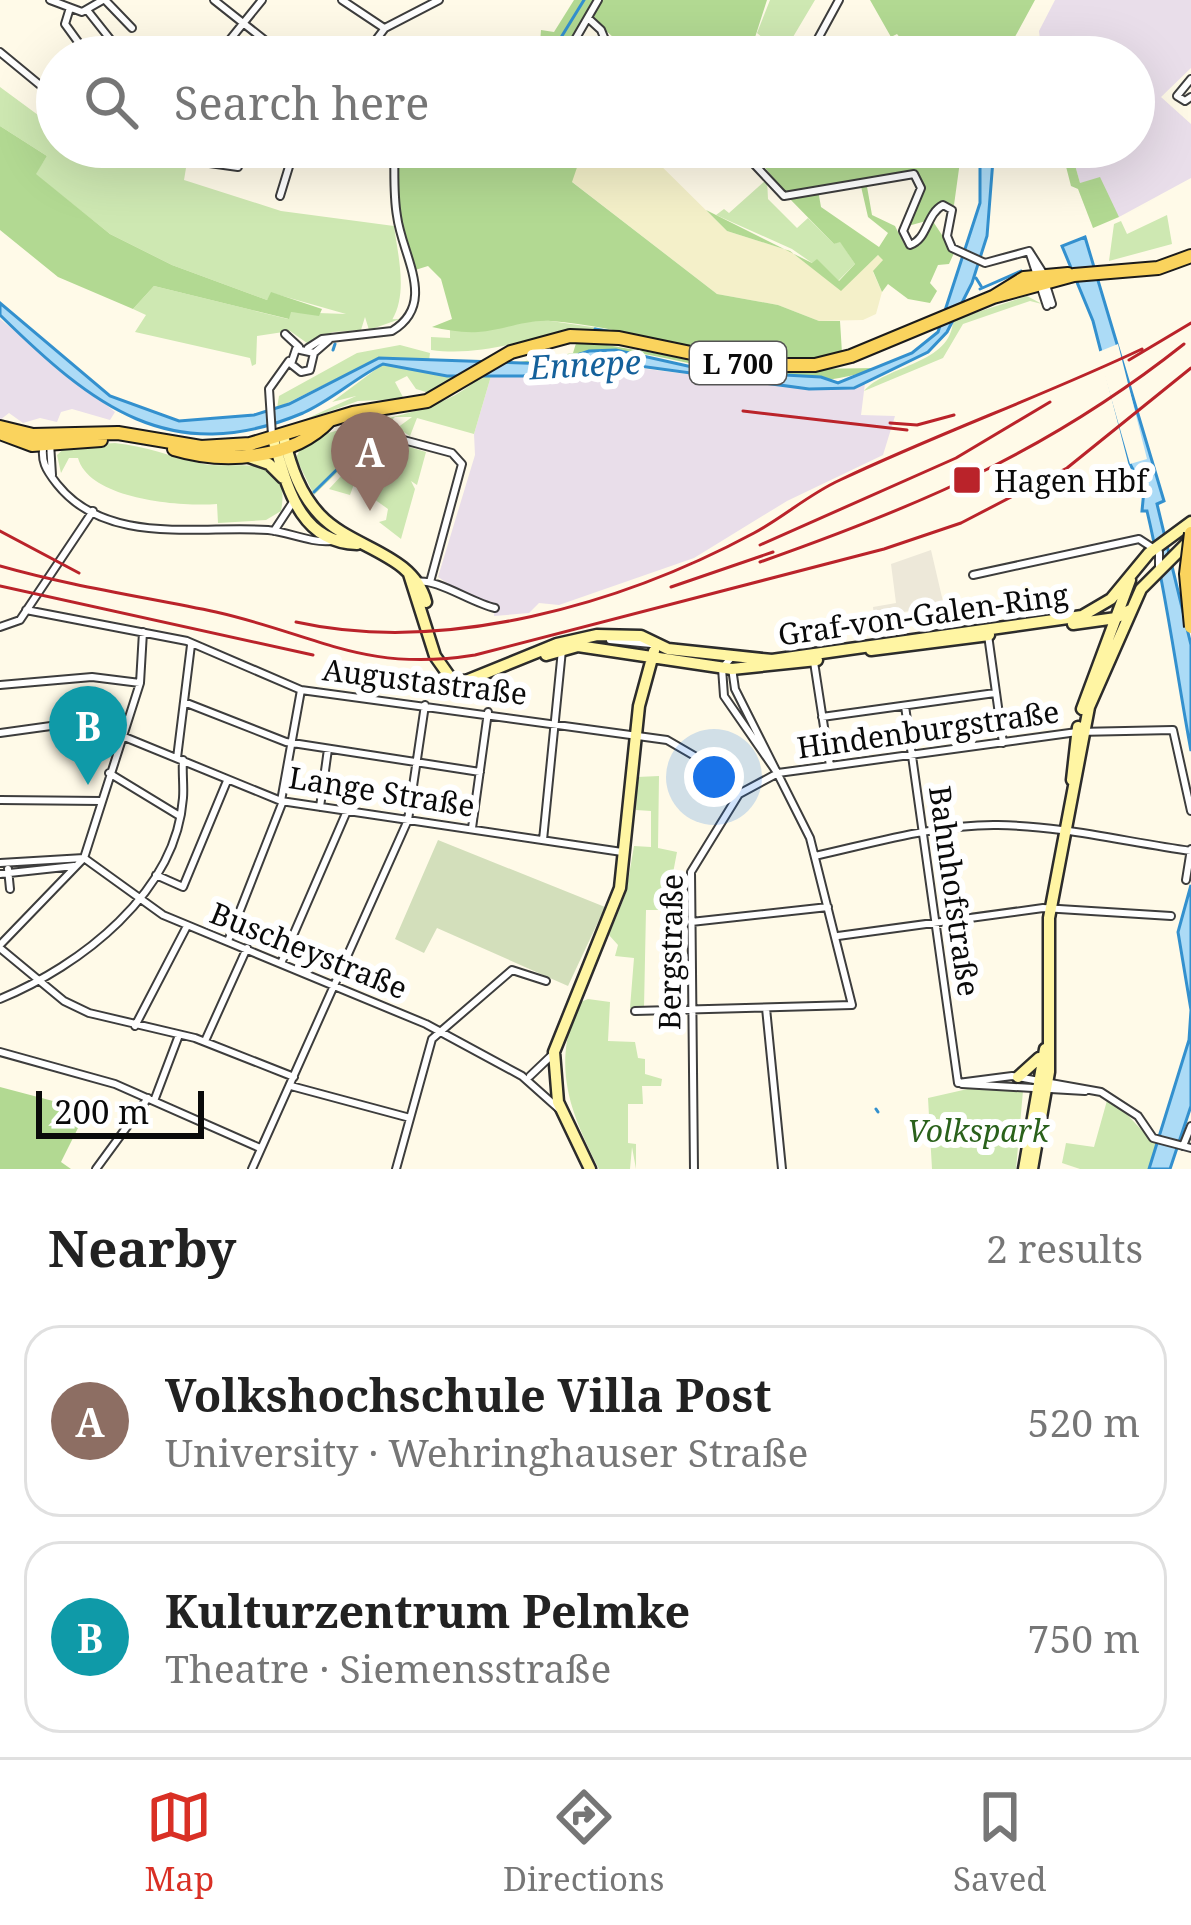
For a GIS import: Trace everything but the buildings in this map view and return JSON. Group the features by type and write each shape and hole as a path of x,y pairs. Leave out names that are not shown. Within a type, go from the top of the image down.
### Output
{"main road":[{"name":"L 700","path":"276,433 427,400 511,352 560,338 598,336 720,361 797,367 851,356 1040,279 1158,268 1191,256"},
{"path":"0,430 47,442 110,440 199,457 246,456 276,433"},
{"path":"47,442 118,433 210,447 276,433"},
{"path":"1190,526 1186,574 1191,627"}],"street":[{"path":"50,0 69,11 87,10 104,0 132,28"},
{"path":"214,0 259,36"},
{"path":"233,36 262,0"},
{"path":"342,0 385,28"},
{"path":"379,36 385,28 439,0"},
{"path":"579,36 598,0"},
{"path":"819,36 839,0"},
{"path":"87,10 108,36"},
{"path":"69,11 65,24 74,36"},
{"path":"590,19 603,36"},
{"path":"0,52 36,82"},
{"path":"1191,79 1177,96 1185,101 1191,97"},
{"path":"280,196 289,168"},
{"path":"395,168 397,218 415,279 414,307 392,331 331,338 299,355 276,376 268,402 284,478 293,502 311,525 391,558 418,581 495,608"},
{"path":"760,168 784,196 911,173 921,188 903,231 905,243 917,243 932,212 947,205 952,210 947,241 988,263 1029,251 1050,305"},
{"path":"276,433 303,492 335,534"},
{"path":"385,435 460,459 461,472 418,581 439,665 452,680 479,678 597,635 641,636 659,649"},
{"path":"47,442 52,475 93,511 121,522 175,531 335,534"},
{"path":"246,456 269,464 284,478"},
{"path":"274,531 293,502"},
{"path":"0,627 20,620 93,511"},
{"path":"1100,608 1152,550 1190,526"},
{"path":"1190,526 1186,555 1191,589"},
{"path":"1170,538 1186,555"},
{"path":"973,575 1146,540 1159,566"},
{"path":"1121,620 1159,566 1186,555"},
{"path":"1028,1169 1042,1087 1053,909 1081,732 1121,620 1130,577"},
{"name":"Graf-von-Galen-Ring","path":"728,665 1070,618 1100,608 1121,620"},
{"name":"Augustastraße","path":"26,610 143,632 301,690 488,712 677,744 735,799"},
{"name":"Graf-von-Galen-Ring","path":"728,665 814,661 1121,620"},
{"path":"143,632 140,683 84,859 0,947 41,982 89,1013 206,1041 293,1082 410,1118"},
{"path":"988,635 1003,742"},
{"path":"0,999 41,982 110,932 156,875 179,815 191,646"},
{"path":"531,657 578,646 659,649 728,665"},
{"path":"590,1169 561,1111 553,1080 554,1052 572,997 613,909 626,853 636,734 659,649"},
{"path":"543,840 562,650"},
{"path":"814,661 830,766"},
{"path":"635,1011 852,1005 815,856 734,689 728,665"},
{"path":"728,665 724,696 750,741 778,773"},
{"path":"0,685 92,676 140,683"},
{"path":"227,940 282,799 301,690"},
{"path":"822,717 995,693"},
{"path":"184,702 291,743 480,772"},
{"path":"252,1169 408,820 425,705"},
{"name":"Bahnhofstraße","path":"905,706 958,1083"},
{"path":"472,829 488,712"},
{"name":"Lange Straße","path":"0,733 75,724 123,735 227,781 282,799 626,853"},
{"name":"Hindenburgstraße","path":"778,773 1081,732 1178,733 1191,811"},
{"path":"750,741 760,735"},
{"path":"320,807 328,749"},
{"path":"109,773 179,815"},
{"name":"Bergstraße","path":"694,1169 691,922 695,860 735,799 778,773"},
{"path":"156,875 183,886 227,781"},
{"path":"0,800 101,801"},
{"path":"282,961 346,811"},
{"path":"815,856 980,825 1065,830 1191,850 1186,880"},
{"path":"10,889 4,863 65,855 84,859"},
{"name":"Buscheystraße","path":"84,859 187,926 337,983 438,1030 528,1079 561,1111"},
{"path":"4,873 77,866"},
{"path":"691,922 828,907"},
{"path":"838,936 1053,909 1171,916"},
{"path":"135,1026 187,926"},
{"path":"206,1041 247,947"},
{"path":"396,1169 438,1030 512,970 546,981"},
{"path":"766,1008 782,1169"},
{"path":"96,1169 151,1100 179,1035"},
{"path":"1018,1076 1044,1051"},
{"path":"0,1052 151,1100 262,1149"},
{"path":"528,1079 554,1052"},
{"path":"958,1083 981,1076 1018,1076 1042,1087"},
{"name":"Buscheystraße","path":"528,1079 553,1080"},
{"path":"958,1083 1088,1090 1116,1099 1159,1140 1184,1147 1191,1126"}],"shaded area":[{"path":"1055,0 1191,0 1191,68 1161,97 1191,124 1191,178 1119,217 1098,180 1080,183 1076,168 1155,168 1155,36 1040,36"},
{"path":"576,168 663,168 727,231 790,251 841,290 878,255 884,259 873,272 882,292 876,314 863,320 819,321 778,305 717,294 571,181"},
{"path":"0,319 115,412 110,420 72,409 61,412 57,422 40,418 23,423 9,413 0,420"},
{"path":"589,362 809,389 865,383 861,415 895,416 883,455 787,501 694,558 559,605 539,603 529,613 494,616 495,604 465,595 438,577 475,455 474,434 491,376 547,375"},
{"path":"931,550 944,606 890,614 875,625 873,607 896,603 891,564"}],"green space":[{"path":"574,0 767,0 755,36 612,36 593,19 573,36 541,36 541,30 554,32"},
{"path":"770,0 815,0 794,36 757,33"},
{"path":"870,0 1035,0 1015,36 890,36"},
{"path":"0,87 36,114 36,149 0,126"},
{"path":"0,126 36,149 36,168 40,168 36,174 110,234 172,265 267,300 271,292 322,309 319,316 291,312 289,319 154,286 133,309 58,277 0,230"},
{"path":"39,168 186,168 184,180 281,211 394,226 401,286 392,319 400,319 369,330 365,317 361,330 333,332 307,343 290,331 257,336 256,364 252,366 250,358 135,332 146,315 133,309 154,286 288,319 290,312 346,314 272,293 267,300 172,265 110,234 35,174"},
{"path":"395,168 577,168 572,182 717,294 778,305 819,321 840,321 842,353 805,359 732,355 551,321 478,332 432,327 452,319 441,279 428,266 412,271 397,218"},
{"path":"765,168 959,168 954,205 937,204 926,221 908,226 922,182 911,171 786,193"},
{"path":"1066,168 1076,168 1080,183 1100,177 1119,217 1093,228 1078,189 1071,186"},
{"path":"767,179 768,199 797,228 808,218 834,244 840,241 855,264 838,281 792,249 716,215 724,209 729,213"},
{"path":"866,181 872,215 895,226 905,246 919,246 932,220 954,253 949,264 938,265 930,283 937,291 930,303 908,299 888,284 882,292 873,271 883,260 878,255 841,291 794,254 812,263 817,259 839,281 855,264 840,242 834,244 788,197 818,190 821,207 879,247 888,233 868,217 860,182"},
{"path":"706,210 785,249 727,231"},
{"path":"1167,215 1172,244 1109,261 1114,224 1121,221 1127,234"},
{"path":"1027,296 1042,304 1030,301 963,324 943,358 864,391 942,346 953,320"},
{"path":"544,320 619,331 570,333 478,350 431,350 431,337 450,338 450,330"},
{"path":"577,340 754,370 875,368 811,381 778,379 606,350 551,364 514,363 573,353"},
{"path":"400,345 430,353 429,361 379,358 277,408 279,396 357,353"},
{"path":"383,364 460,377 429,393 416,389 407,376 395,382 404,399 358,401 295,424 356,396 332,402"},
{"path":"481,375 491,376 474,434 417,418 410,436 397,428 412,417 395,417 314,495 296,458 303,443 444,401"},
{"path":"386,440 426,452 417,485 411,481 415,489 401,539 379,522 386,520 388,509 374,499 381,486 376,474 358,473 350,495 329,489 355,461 362,466 384,444 395,457"},
{"path":"115,443 199,463 269,470 282,491 281,511 266,520 218,523 217,504 137,498 99,483 78,458 69,458 61,473 57,455 67,446"},
{"path":"659,776 658,848 677,852 666,910 646,910 644,1008 630,1008 634,958 615,956 618,945 609,935 626,893 634,846 651,847 651,811 636,810 637,777"},
{"path":"438,840 605,907 568,986 437,928 424,953 395,939"},
{"path":"588,999 610,1002 608,1041 635,1042 638,1058 645,1059 645,1074 662,1079 661,1086 642,1086 643,1104 628,1104 628,1143 636,1144 636,1169 632,1147 630,1169 599,1169 572,1107 566,1048 578,1003"},
{"path":"0,1087 87,1110 61,1162 71,1169 0,1169"},
{"name":"Volkspark","path":"972,1088 1023,1091 1016,1169 932,1169 928,1098"},
{"path":"1108,1097 1158,1144 1149,1169 1080,1169 1062,1163 1066,1143 1094,1147"}],"water":[{"name":"Ennepe","path":"980,168 992,168 987,236 972,283 947,332 928,352 854,388 809,389 610,362 523,376 447,376 383,364 303,413 256,429 212,434 173,430 136,419 101,400 0,315 0,303 110,396 179,421 254,415 289,404 379,358 550,364 589,351 616,350 710,371 821,377 838,383 912,353 938,332 980,203"},
{"path":"1085,237 1164,501 1157,504 1191,645 1191,751 1154,541 1147,511 1142,511 1144,490 1130,464 1093,321 1062,246"},
{"path":"1191,885 1191,1010 1178,932"},
{"path":"1191,1010 1191,1106 1170,1169 1149,1169 1189,1040"}],"pier":[{"path":"1118,344 1147,459 1130,464 1098,352"}],"waterway":[{"path":"562,36 584,0"},
{"path":"980,289 1021,271"},
{"path":"976,278 981,286"},
{"name":"Ennepe","path":"595,329 647,338"},
{"path":"333,350 335,344"},
{"path":"314,492 376,431"}],"railway":[{"path":"1129,360 1191,323"},
{"path":"760,562 876,519 982,472 1084,415 1184,344"},
{"path":"296,622 353,631 412,632 531,617 590,601 703,559 840,480 1142,349"},
{"path":"0,566 216,612 371,655 402,659 475,655 884,549 961,523 1067,468 1191,368"},
{"path":"760,545 956,458 1050,402"},
{"path":"743,411 907,430"},
{"path":"890,423 917,425 954,415"},
{"path":"0,531 79,573"},
{"path":"671,587 773,552"},
{"path":"0,586 313,655"}],"place":[{"name":"Hagen Hbf","path":"967,480"},
{"name":"Volkshochschule Villa Post","path":"370,511"},
{"name":"Kulturzentrum Pelmke","path":"88,785"}]}
